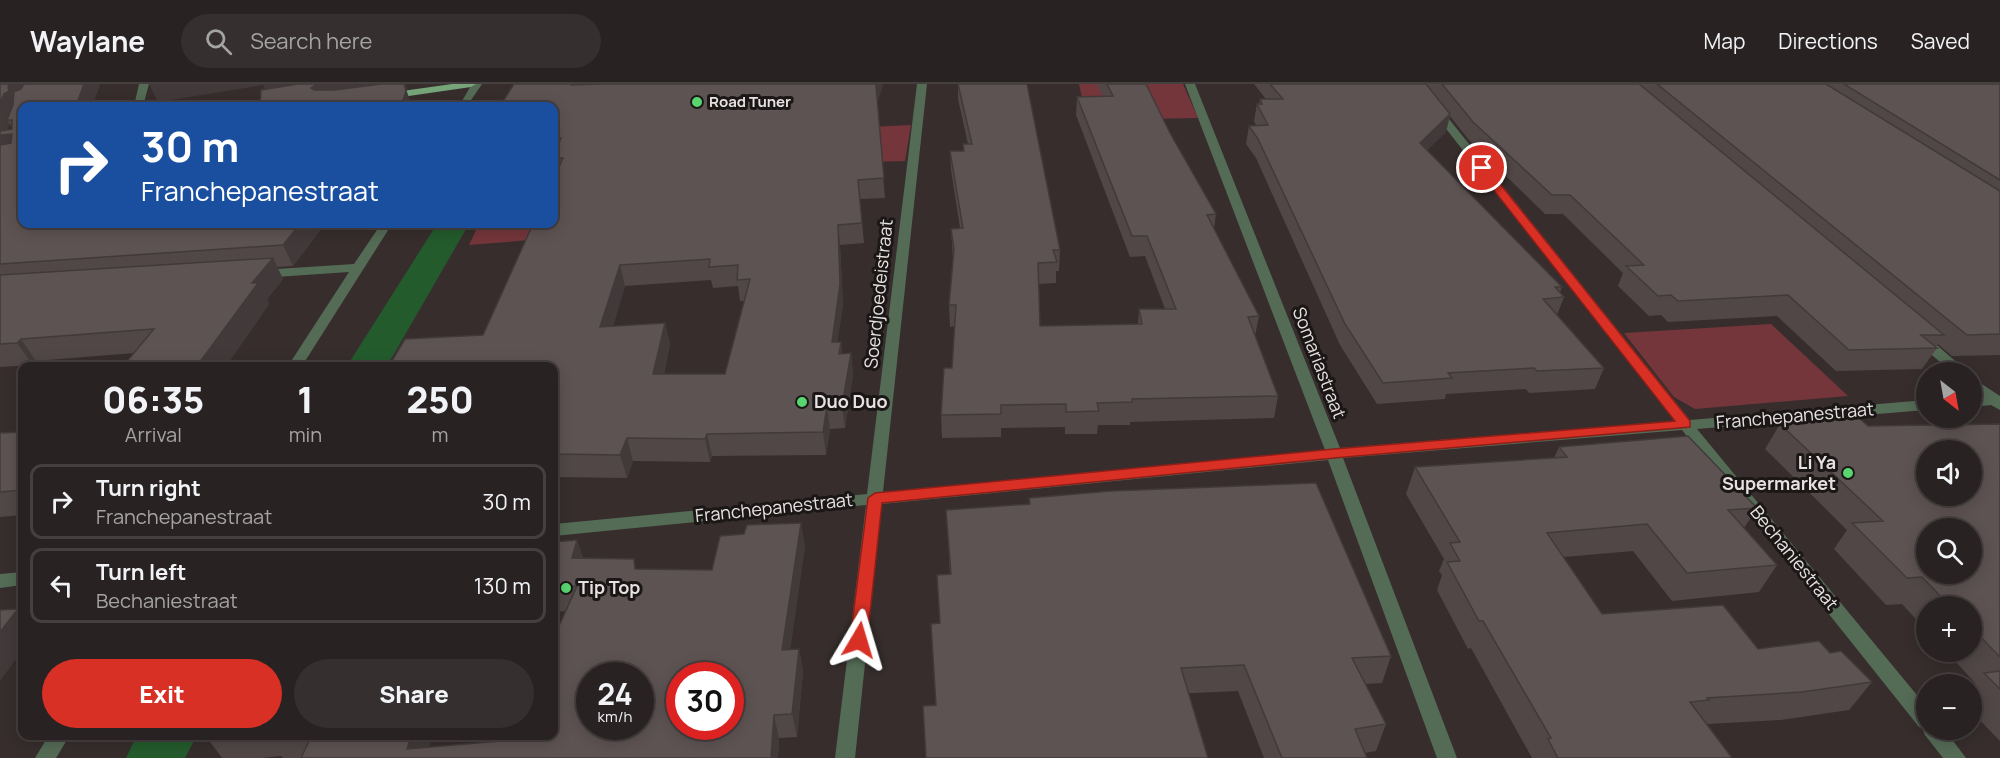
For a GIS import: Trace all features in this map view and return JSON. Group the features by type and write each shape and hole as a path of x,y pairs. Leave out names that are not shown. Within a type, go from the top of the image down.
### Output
{"main road":[{"path":"382,97 471,84"},
{"path":"273,102 293,99"}],"street":[{"path":"139,102 144,84"},
{"path":"466,102 477,84"},
{"name":"Soerdjoedeistraat","path":"845,758 922,84"},
{"name":"Somariastraat","path":"1190,84 1334,454 1447,758"},
{"name":"Bechaniestraat","path":"1416,84 1685,424 1916,709"},
{"path":"298,362 383,228"},
{"path":"250,275 357,268"},
{"path":"1907,327 1949,362"},
{"path":"1982,389 1998,401"},
{"path":"1982,402 1998,401"},
{"name":"Franchepanestraat","path":"558,530 1334,454 1916,406"},
{"path":"0,581 18,579"},
{"path":"45,758 57,740"},
{"path":"1941,740 1956,758"}],"shaded area":[{"path":"1079,84 1183,84 1198,118 1087,120"},
{"path":"911,125 905,161 752,165 768,132"},
{"path":"558,224 630,232 469,245 477,228 558,228"},
{"path":"1771,324 1848,396 1695,409 1674,397 1624,333"}],"building":[{"path":"0,84 9,84 9,91 4,94 0,103"},
{"path":"24,84 84,84 77,102 18,102 18,228 297,228 283,245 0,264 0,145 11,143 12,134 0,135 0,131 12,129 12,120 7,120 13,105 14,92 21,89"},
{"path":"298,84 317,84 311,88 314,90 335,90 381,84 404,84 406,91 402,102 260,102 261,90"},
{"path":"514,84 876,84 884,178 858,180 862,223 838,225 840,284 832,342 841,342 839,354 851,353 842,406 827,406 823,432 707,434 705,439 627,438 620,455 558,454 558,362 391,362 405,339 483,335 531,228 558,228 558,169 563,158 558,159 558,145 561,138 558,138 558,102 503,102","holes":["710,259 709,267 738,265 737,280 750,279 725,374 653,374 665,323 600,327 620,265"]},
{"path":"958,84 1027,84 1060,250 1053,250 1057,262 1038,263 1040,326 1142,324 1139,309 1176,309 1147,236 1132,236 1077,97 1113,96 1107,84 1146,84 1170,133 1216,214 1207,215 1259,316 1248,317 1278,396 1132,399 1132,402 1097,403 1099,411 1066,412 1066,404 1001,405 1001,414 941,415 944,368 952,368 956,305 949,305 954,249 951,229 963,228 950,151 964,151 963,144 972,144"},
{"path":"1270,84 1426,84 1450,114 1420,143 1562,287 1555,287 1564,297 1543,299 1604,368 1537,371 1534,368 1448,373 1452,378 1383,383 1345,324 1258,139 1249,126 1268,125 1257,104 1262,104 1260,99 1283,99"},
{"path":"1442,84 1639,84 1944,335 1921,335 1937,348 1849,350 1788,295 1678,301 1671,295 1658,296 1626,266 1644,265 1570,195 1552,195 1473,122"},
{"path":"1657,84 1826,84 2000,191 2000,334 1967,335"},
{"path":"1844,84 2000,84 2000,180"},
{"path":"273,258 252,283 258,283 200,362 126,362 154,329 21,339 17,343 0,344 0,275"},
{"path":"1859,418 1868,426 1982,428 1982,424 2000,424 2000,657 1982,638 1982,596 1940,596 1929,584 1982,584 1982,518 1916,518 1916,577 1907,578 1852,523 1883,521 1780,424"},
{"path":"18,432 18,490 0,492 0,433"},
{"path":"1688,436 1757,508 1728,510 1777,565 1687,573 1647,524 1547,533 1602,614 1723,605 1758,649 1819,641 1830,653 1841,651 1872,682 1802,692 1707,698 1709,700 1690,702 1732,758 1558,758 1548,739 1551,738 1483,621 1479,621 1447,562 1460,561 1450,543 1460,542 1415,467 1567,457 1559,447"},
{"path":"1316,483 1391,656 1352,658 1386,724 1355,729 1367,758 1282,758 1244,665 1181,668 1208,758 926,758 923,706 936,705 931,624 940,623 937,575 951,574 946,510 1030,504 1029,498 1111,491"},
{"path":"801,523 782,650 799,649 792,714 774,715 771,758 301,758 310,740 410,740 407,749 514,740 558,740 558,628 577,586 558,588 558,542 577,540 572,558 634,559 635,569 712,570 720,536 744,534 747,525"},
{"path":"18,609 0,632 0,610"},
{"path":"2000,671 2000,689 1984,673"}],"waterway":[{"path":"369,362 451,228"},
{"path":"155,758 165,740"}],"place":[{"name":"Road Tuner","path":"697,102"},
{"name":"Duo Duo","path":"802,402"},
{"name":"Li Ya Supermarket","path":"1848,473"},
{"name":"Tip Top","path":"566,588"}],"route":[{"path":"859,640 875,498 1334,454 1685,424 1482,168"}]}
